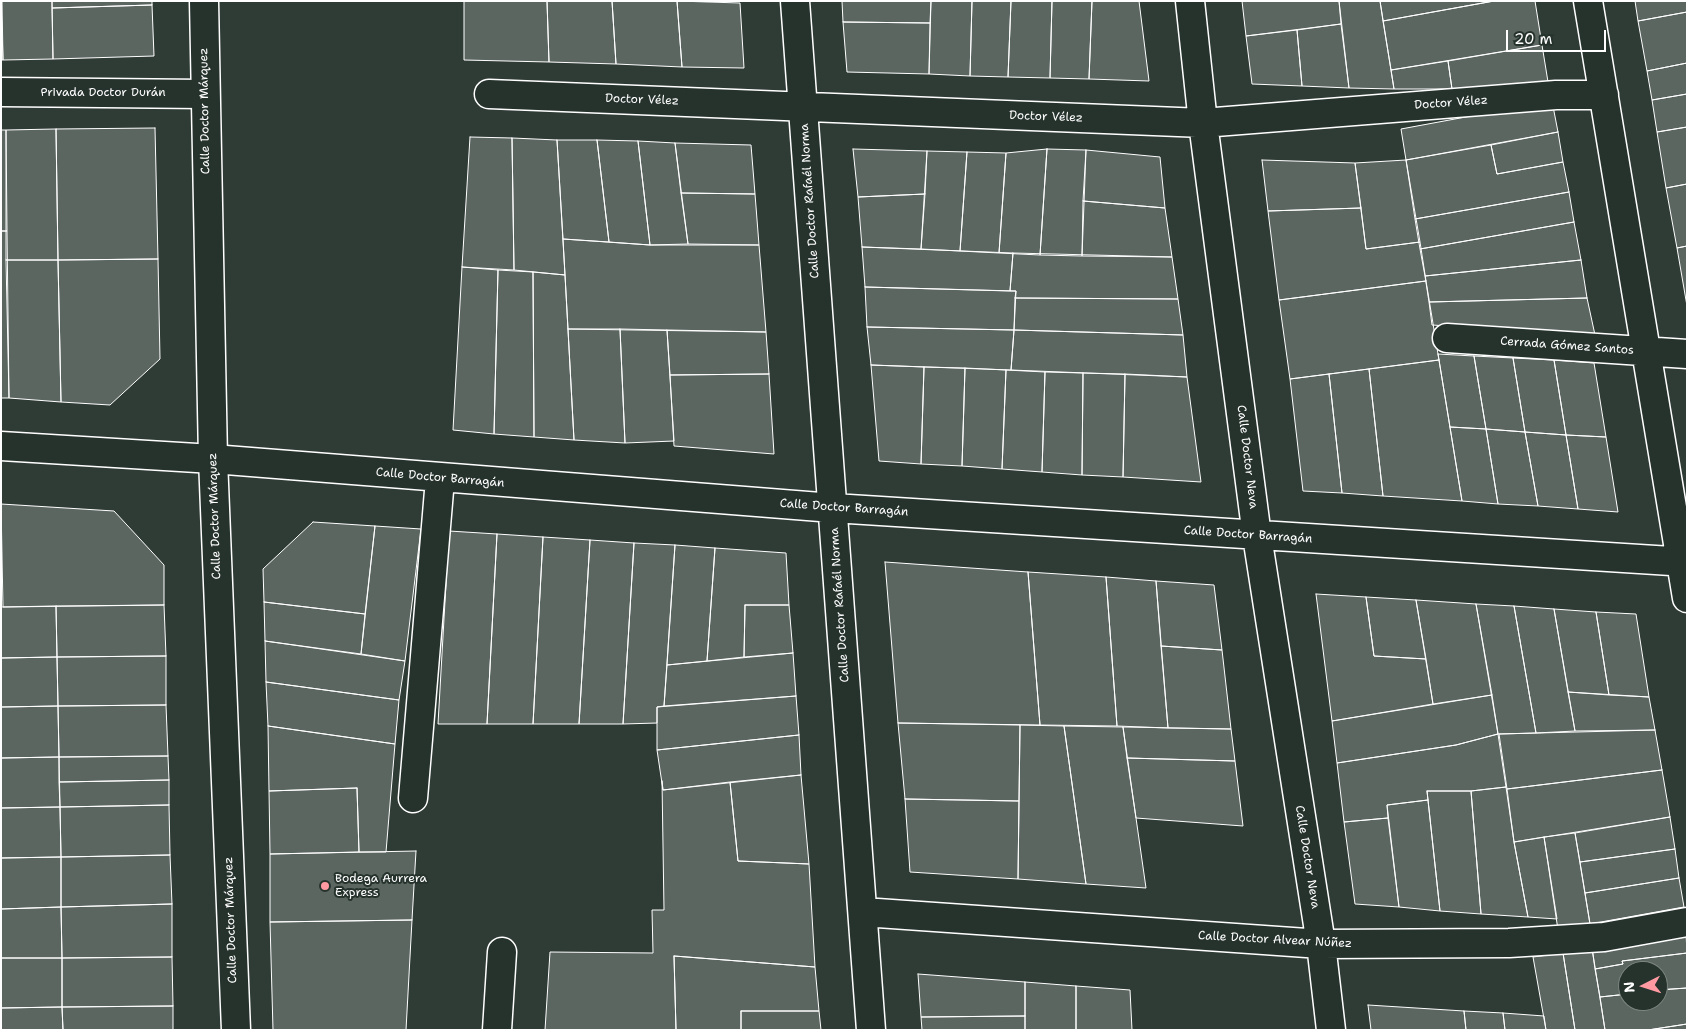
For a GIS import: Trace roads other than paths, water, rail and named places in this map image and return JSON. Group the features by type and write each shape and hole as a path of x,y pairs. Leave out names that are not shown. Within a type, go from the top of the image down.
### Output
{"street":[{"name":"Calle Doctor Márquez","path":"204,1 204,94 213,459 236,1030"},
{"name":"Calle Doctor Rafaél Norma","path":"795,1 871,1030"},
{"name":"Calle Doctor Neva","path":"1190,1 1203,123 1257,536 1321,944 1331,1030"},
{"path":"1588,1 1646,351 1684,562 1687,598"},
{"name":"Privada Doctor Durán","path":"1,92 204,94"},
{"name":"Doctor Vélez","path":"489,94 1203,123 1556,95 1604,95"},
{"name":"Cerrada Gómez Santos","path":"1448,338 1687,354"},
{"name":"Calle Doctor Barragán","path":"1,446 213,459 440,479 833,508 1684,562"},
{"path":"413,798 440,479"},
{"name":"Calle Doctor Alvear Núñez","path":"863,912 1321,944 1519,943 1604,938 1687,922"},
{"path":"497,1030 502,952"}],"place":[{"name":"Bodega Aurrera Express","path":"325,886"}]}
